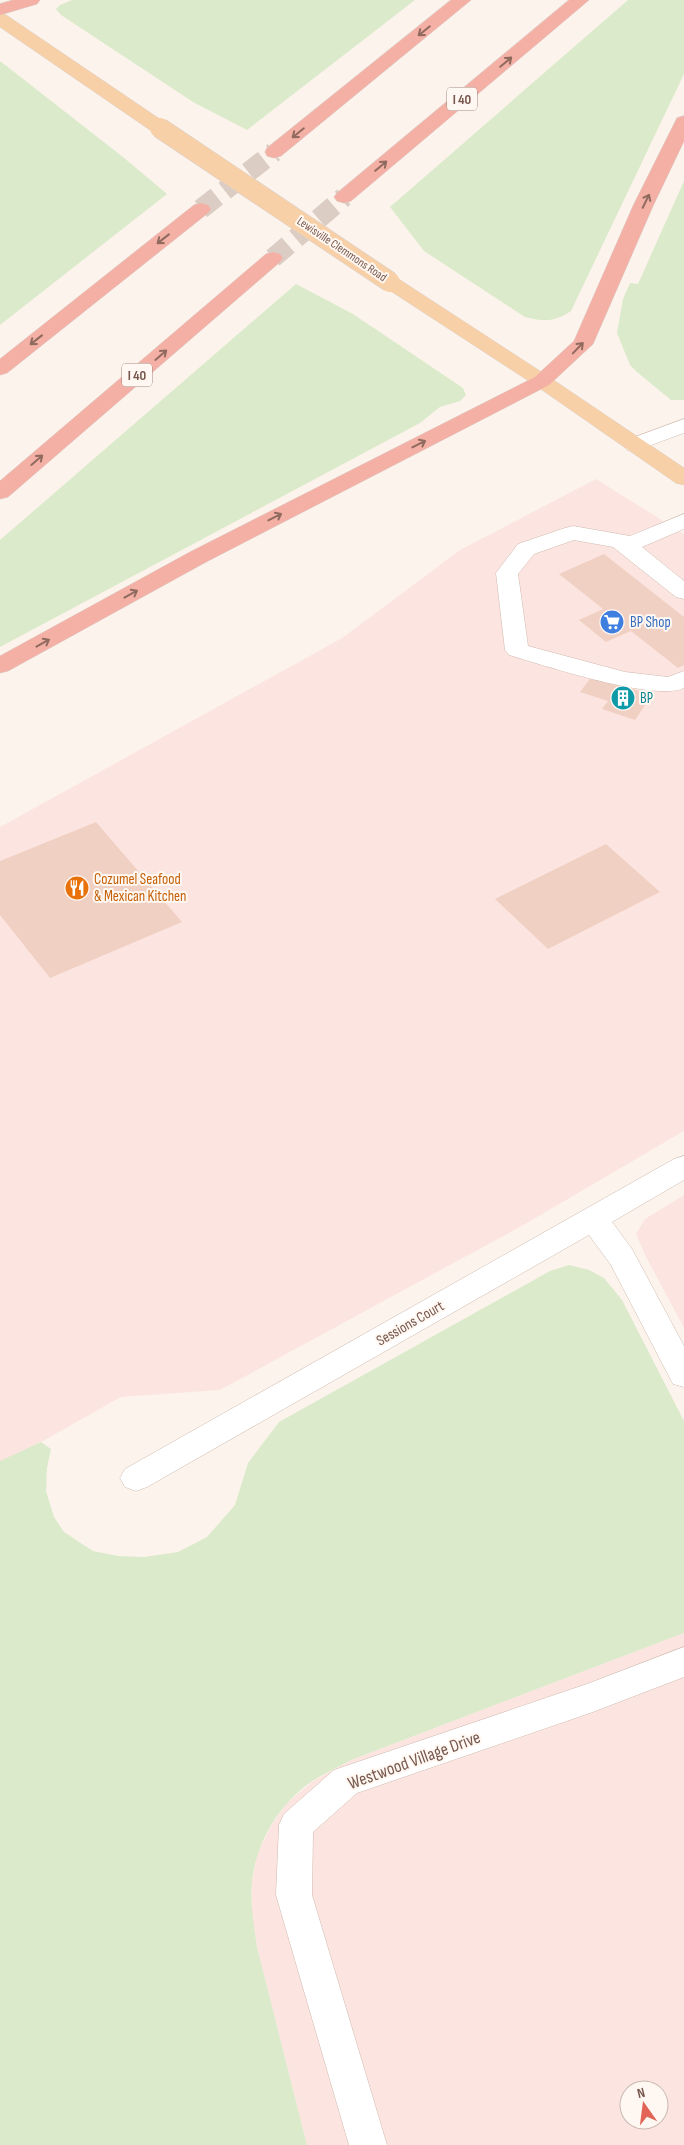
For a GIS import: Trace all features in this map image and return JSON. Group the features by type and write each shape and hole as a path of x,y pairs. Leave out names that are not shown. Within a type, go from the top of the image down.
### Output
{"highway":[{"path":"0,10 31,0"},
{"path":"274,152 462,0"},
{"name":"I 40","path":"344,197 580,0"},
{"path":"0,666 198,557 542,381 583,344 643,206 684,122"},
{"path":"0,369 201,209"},
{"name":"I 40","path":"0,492 273,258"}],"main road":[{"name":"Lewisville Clemmons Road","path":"0,19 684,478"}],"street":[{"path":"635,445 684,425"},
{"path":"684,521 632,543 573,533 526,549 507,573 517,650 626,679 671,684 684,679"},
{"path":"620,541 684,592"},
{"name":"Sessions Court","path":"136,1478 684,1166"},
{"path":"593,1218 622,1257 684,1375"},
{"name":"Westwood Village Drive","path":"368,2145 294,1895 296,1825 346,1782 590,1698 684,1662"}],"shaded area":[{"path":"596,479 684,534 684,1131 520,1227 220,1390 121,1397 41,1442 0,1462 0,827 342,638 460,550"},
{"path":"684,1195 684,1328 645,1255 636,1234 645,1219"},
{"path":"684,1633 684,2145 307,2145 257,1947 252,1914 252,1882 257,1854 271,1826 287,1803 313,1781 351,1760"}],"green space":[{"path":"72,0 415,0 247,130 193,102 61,15 56,9 60,5"},
{"path":"628,0 684,0 684,74 571,311 549,320 525,317 424,251 390,207"},
{"path":"0,61 123,157 167,194 0,325"},
{"path":"684,181 684,400 671,400 630,365 617,333 623,299 630,283 638,284"},
{"path":"296,284 353,314 463,388 466,395 460,401 440,407 420,423 0,647 0,540"},
{"path":"569,1265 589,1270 604,1278 622,1300 684,1421 684,1633 351,1760 314,1780 280,1811 264,1838 254,1867 252,1907 257,1947 307,2145 0,2145 0,1461 41,1442 51,1449 47,1468 46,1491 54,1517 64,1532 93,1551 118,1556 144,1557 178,1552 207,1537 235,1505 248,1463 279,1422 550,1271"}],"building":[{"name":"BP","path":"604,554 684,617 684,665 678,668 631,631 606,642 579,620 603,609 559,574"},
{"name":"BP","path":"592,676 652,695 635,720 602,709 608,701 580,692"},
{"name":"Cozumel Seafood & Mexican Kitchen","path":"96,822 182,922 50,978 0,915 0,861"},
{"path":"606,844 660,892 548,949 495,899"}],"tunnel":[{"path":"201,209 274,152"},
{"path":"273,258 344,197"}],"place":[{"name":"BP Shop","path":"612,622"},
{"name":"BP","path":"623,698"},
{"name":"Cozumel Seafood & Mexican Kitchen","path":"77,888"}]}
